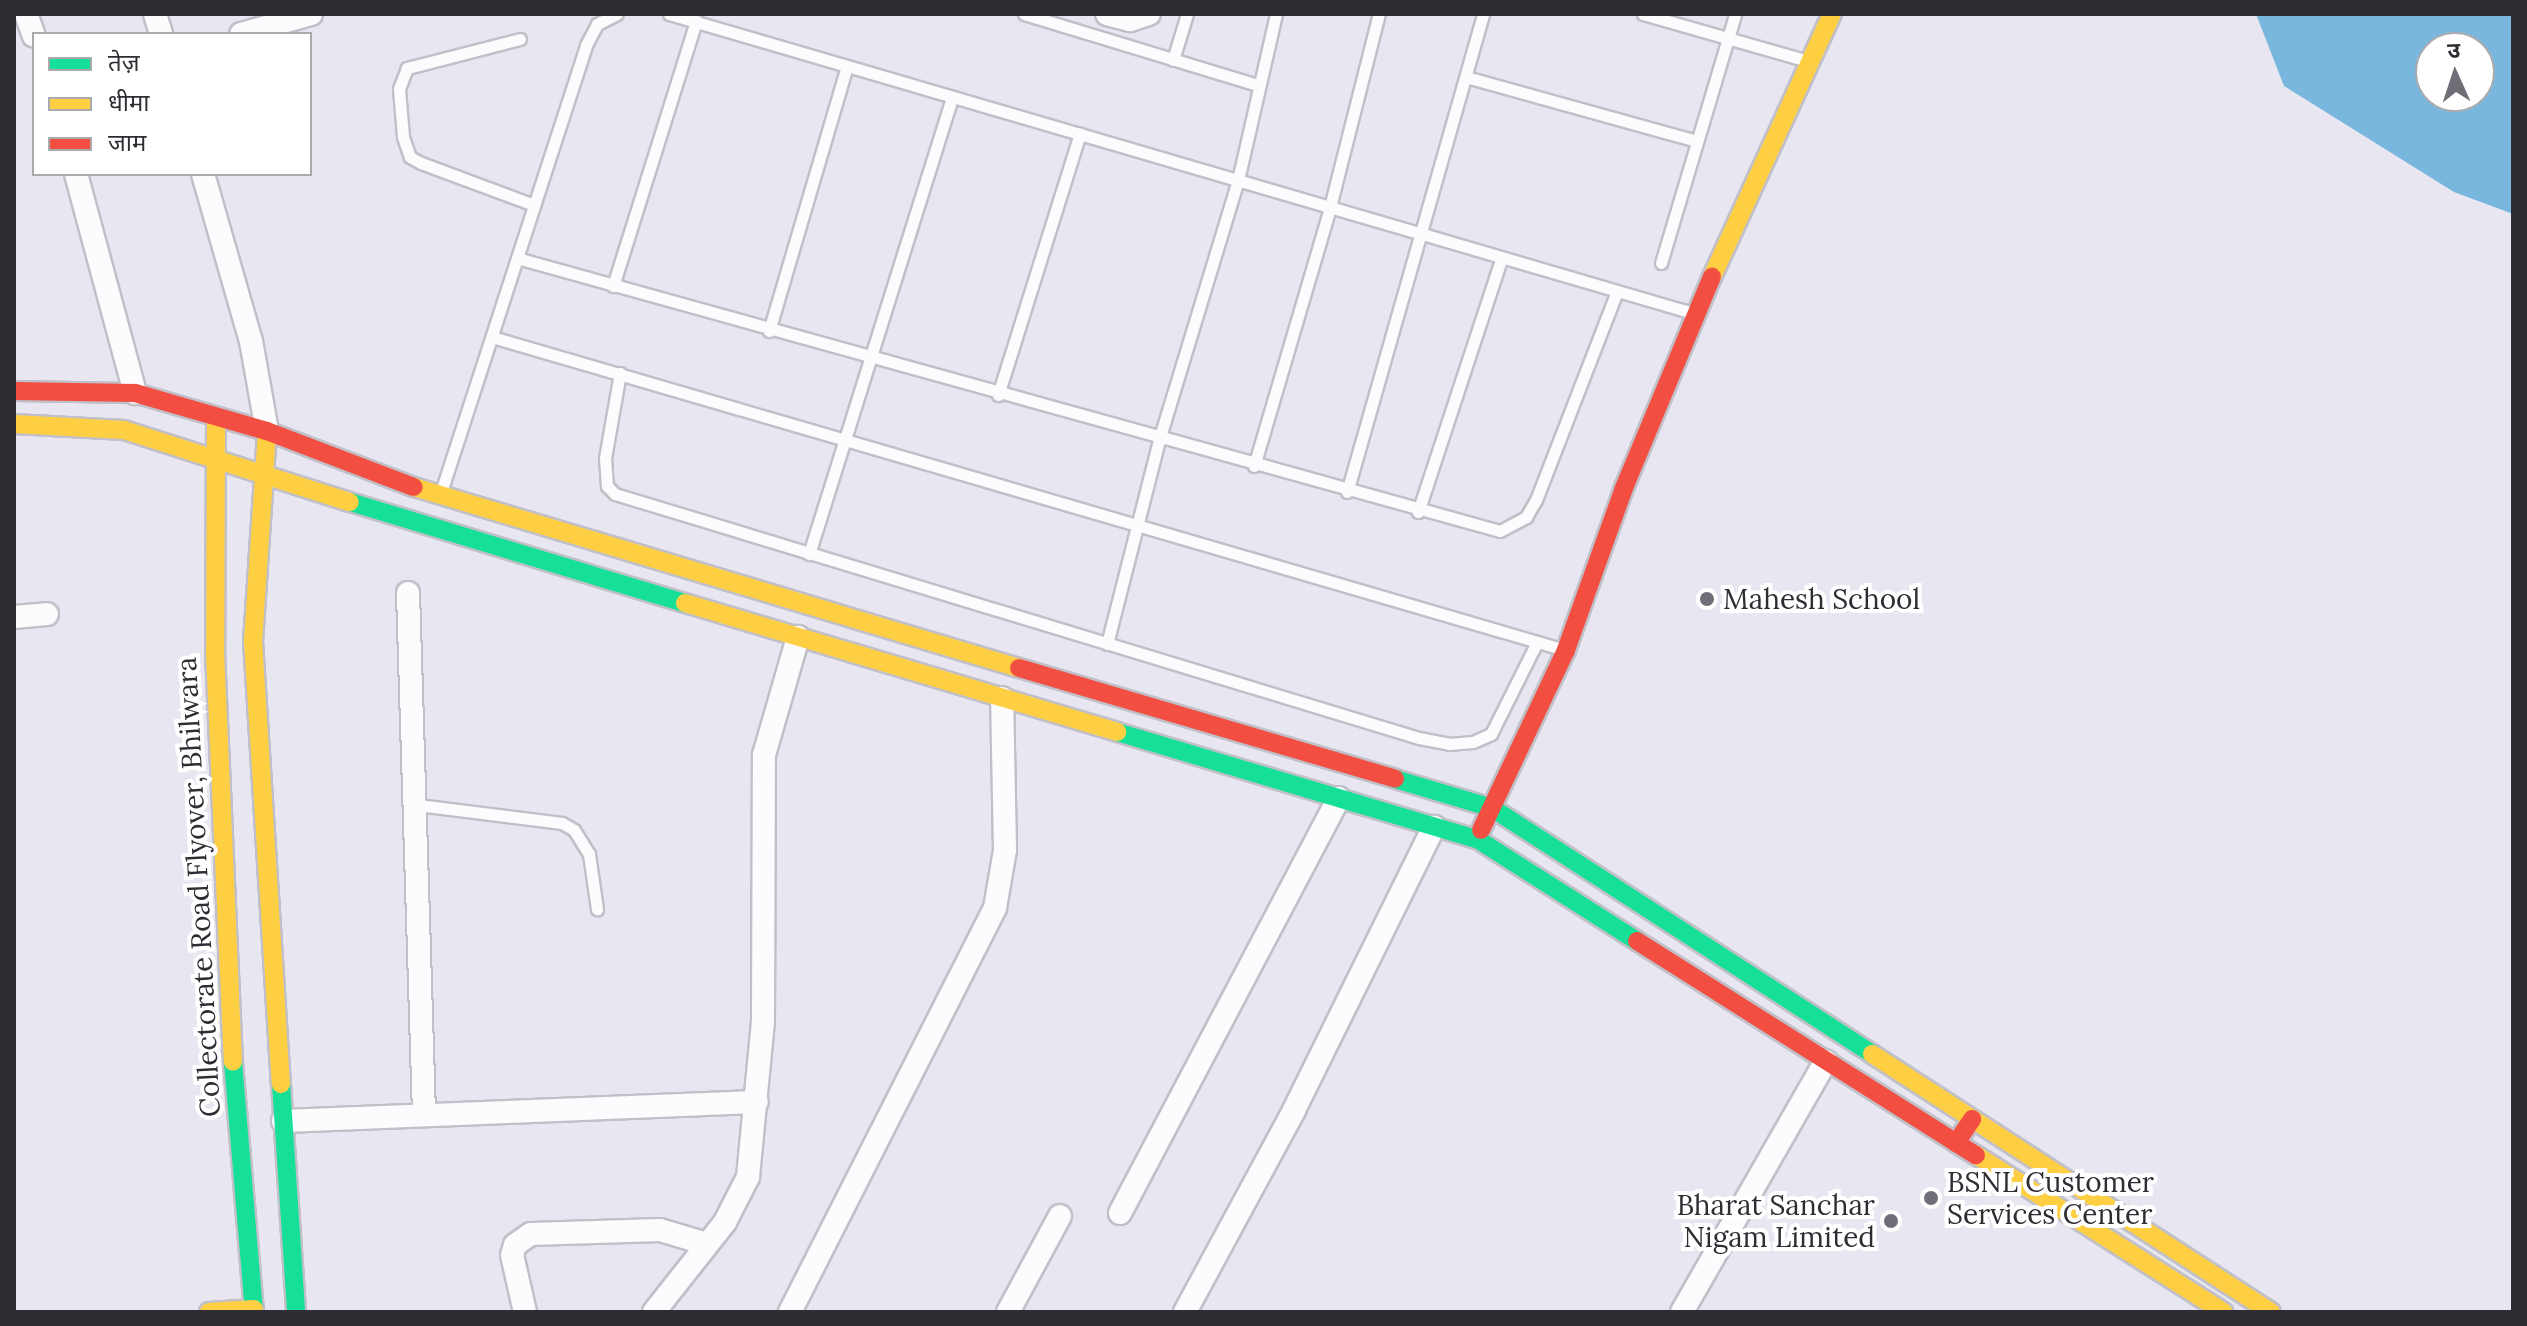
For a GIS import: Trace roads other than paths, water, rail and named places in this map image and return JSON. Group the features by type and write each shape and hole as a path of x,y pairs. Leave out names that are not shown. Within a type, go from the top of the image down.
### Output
{"main road":[{"path":"1477,839 1566,650 1624,488 1696,314 1832,14"},
{"path":"14,391 135,393 267,431 439,497 1492,808 2271,1312"},
{"name":"Collectorate Road Flyover, Bhilwara","path":"216,417 212,458 226,898 234,1082 254,1310"},
{"path":"14,424 124,430 429,527 1477,839 2223,1312"},
{"path":"267,431 253,641 296,1312"},
{"path":"1956,1143 1972,1119"},
{"path":"209,1312 254,1310"}],"street":[{"path":"248,32 311,14"},
{"path":"1107,14 1130,20 1149,14"},
{"path":"77,176 135,393"},
{"path":"204,176 251,341 267,431"},
{"path":"408,593 418,805 424,1115"},
{"path":"14,617 47,614"},
{"path":"654,1312 736,1206 748,1177 763,1022 764,755 798,637"},
{"path":"790,1312 995,908 1005,850 1002,698"},
{"path":"1120,1213 1339,798"},
{"path":"1185,1312 1294,1110 1434,827"},
{"path":"1682,1312 1826,1061"},
{"path":"283,1121 757,1102"},
{"path":"1008,1312 1060,1216"},
{"path":"525,1312 512,1255 515,1245 531,1234 660,1230 707,1244"}],"lane":[{"path":"429,527 586,45 597,24 617,14"},
{"path":"669,14 1696,314"},
{"path":"1024,14 1257,85"},
{"path":"1173,60 1187,14"},
{"path":"1107,644 1140,528 1159,440 1238,180 1257,85 1276,14"},
{"path":"1254,466 1330,207 1379,14"},
{"path":"1347,492 1483,14"},
{"path":"1643,14 1809,62"},
{"path":"1661,263 1735,14"},
{"path":"613,286 696,21"},
{"path":"520,39 407,68 399,89 403,137 410,157 421,163 534,205"},
{"path":"769,331 847,66"},
{"path":"1466,77 1697,141"},
{"path":"809,554 841,438 952,97"},
{"path":"998,395 1080,134"},
{"path":"1418,512 1502,257"},
{"path":"517,258 1418,512 1500,531 1526,517 1617,291"},
{"path":"492,337 1566,650"},
{"path":"620,373 605,458 607,486 615,494 1107,644 1449,744 1491,734 1537,642"},
{"path":"418,805 562,823 574,830 589,854 597,909"}],"water":[{"path":"2256,14 2513,14 2513,214 2454,192 2284,86"}],"place":[{"name":"Mahesh School","path":"1707,599"},
{"name":"BSNL Customer Services Center","path":"1931,1198"},
{"name":"Bharat Sanchar Nigam Limited","path":"1891,1221"}]}
